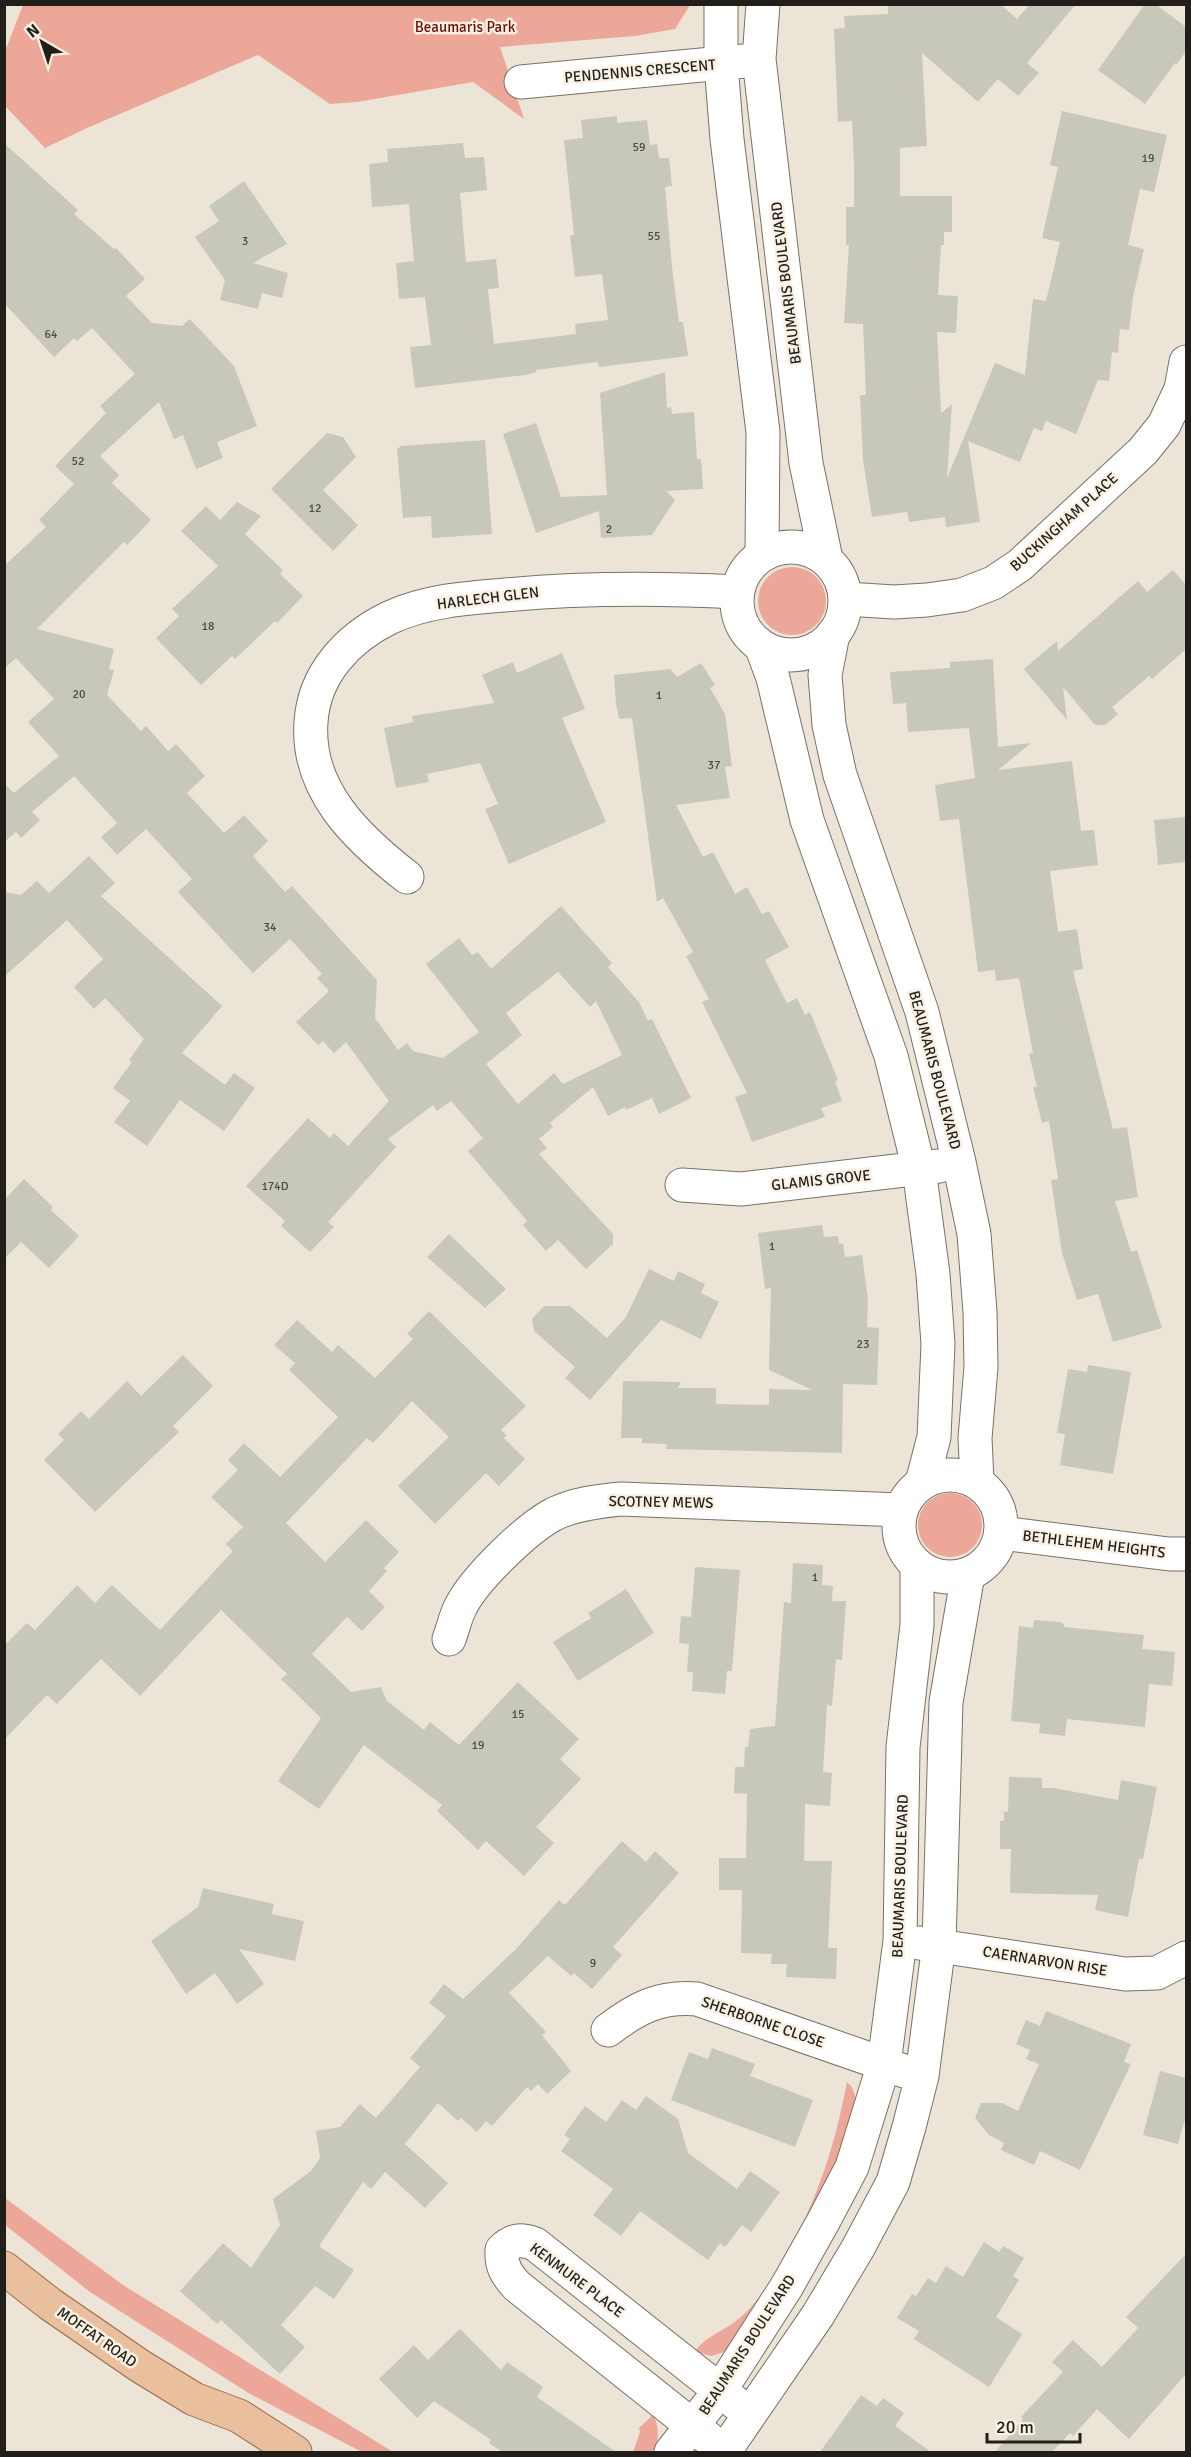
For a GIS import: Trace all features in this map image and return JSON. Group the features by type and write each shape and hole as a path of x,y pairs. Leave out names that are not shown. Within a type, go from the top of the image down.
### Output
{"main road":[{"name":"MOFFAT ROAD","path":"4,2268 50,2304 131,2360 194,2399 239,2416 295,2452"},
{"name":"MOFFAT ROAD","path":"194,2399 230,2433 257,2452"}],"street":[{"path":"721,4 721,64 727,139 763,432 762,555"},
{"name":"BEAUMARIS BOULEVARD","path":"764,4 759,59 806,463 826,559"},
{"name":"PENDENNIS CRESCENT","path":"521,82 759,59"},
{"name":"BUCKINGHAM PLACE","path":"846,599 894,602 962,595 993,583 1020,565 1143,451 1157,434 1164,425 1181,389 1186,362"},
{"path":"762,648 787,655 804,653 820,646 833,634 845,610 846,599 842,583 826,559 813,551 798,547 771,550 762,555 746,571 737,592 739,614 745,629 762,648 773,678 807,820 891,1056 919,1169 933,1274 938,1344 934,1437 922,1483"},
{"name":"HARLECH GLEN","path":"407,877 354,831 333,802 315,767 310,726 316,692 325,674 348,646 390,618 421,606 466,598 547,591 624,589 737,592"},
{"name":"BEAUMARIS BOULEVARD","path":"833,634 825,675 829,725 840,775 922,1012 959,1162 974,1234 980,1312 981,1367 975,1438 976,1482"},
{"name":"GLAMIS GROVE","path":"682,1185 741,1189 919,1169 959,1162"},
{"path":"943,1474 955,1474 976,1482 988,1491 996,1503 1001,1518 1001,1533 990,1558 980,1568 968,1574 951,1577 934,1575 917,1565 903,1547 899,1535 901,1510 906,1500 922,1483 943,1474"},
{"name":"SCOTNEY MEWS","path":"450,1639 459,1608 468,1594 504,1554 542,1521 576,1506 621,1498 901,1510"},
{"name":"BETHLEHEM HEIGHTS","path":"1001,1533 1170,1554 1186,1554"},
{"name":"BEAUMARIS BOULEVARD","path":"671,2452 719,2392 787,2286 852,2166 884,2064 900,1941 903,1747 917,1625 917,1565"},
{"path":"724,2452 818,2315 858,2248 893,2182 909,2127 921,2076 939,1944 946,1702 968,1574"},
{"name":"CAERNARVON RISE","path":"900,1941 939,1944 1125,1974 1157,1973 1186,1958"},
{"name":"SHERBORNE CLOSE","path":"608,2030 639,2008 668,1999 697,1999 921,2076"},
{"name":"KENMURE PLACE","path":"724,2452 517,2286 507,2275 502,2262 502,2250 511,2242 523,2240 535,2244 719,2392 750,2414"}],"green space":[{"name":"Beaumaris Park","path":"23,5 690,5 675,29 635,36 500,47 524,119 473,82 357,102 330,104 258,55 45,148 5,106 4,54"},
{"path":"792,567 805,570 816,577 823,588 826,601 823,614 816,625 805,632 792,635 779,632 768,625 761,614 758,601 761,588 768,577 779,570"},
{"path":"944,1493 956,1493 973,1502 980,1513 982,1525 980,1537 973,1548 956,1557 944,1557 932,1552 923,1543 918,1531 918,1519 923,1507 932,1498"},
{"path":"847,2082 852,2087 856,2099 843,2150 811,2219 806,2216 831,2150"},
{"path":"5,2198 123,2285 393,2452 362,2452 250,2394 90,2292 5,2225"},
{"path":"790,2257 728,2351 711,2356 695,2352 708,2339 744,2314"},
{"path":"654,2414 658,2434 655,2448 652,2452 633,2452 640,2432 639,2428"}],"building":[{"path":"888,4 1000,4 1017,19 1030,4 1076,4 1027,63 1039,73 1018,96 998,79 978,102 922,53 927,146 900,148 900,196 952,196 952,232 944,232 944,245 941,245 938,295 958,296 956,333 937,332 941,413 952,404 947,478 995,363 1025,375 1033,299 1046,301 1060,242 1042,238 1058,167 1050,165 1062,111 1167,135 1154,192 1140,189 1128,245 1144,249 1133,297 1129,330 1120,329 1118,353 1112,352 1109,381 1098,380 1076,434 1046,421 1042,431 1034,428 1020,462 968,441 980,522 946,527 945,517 909,522 907,512 872,517 863,460 860,395 866,395 863,324 844,323 849,245 846,245 846,207 854,207 854,166 852,121 838,122 834,29 845,28 844,16 888,14"},
{"path":"1145,4 1155,4 1186,27 1186,51 1145,104 1098,70"},
{"path":"617,116 617,123 647,120 650,145 657,144 659,158 669,158 672,186 665,187 672,267 679,322 683,322 688,356 599,367 598,362 536,370 526,375 415,388 410,347 431,345 425,297 399,299 396,263 414,261 409,204 372,207 369,164 388,162 387,149 463,143 465,158 484,157 487,190 460,193 466,262 496,259 499,288 488,289 494,344 576,334 575,324 608,320 602,274 575,277 570,235 574,235 564,140 583,138 581,120"},
{"path":"4,143 78,210 74,214 114,249 116,248 145,279 126,296 152,323 182,326 190,319 234,366 257,426 217,442 223,458 196,469 183,435 174,439 159,402 100,456 119,475 112,483 151,520 127,545 124,542 37,629 114,649 109,669 114,670 107,695 141,731 146,726 168,751 176,744 205,776 187,793 224,833 244,815 268,841 253,856 285,892 292,886 377,980 375,1018 398,1050 407,1043 413,1051 443,1058 479,1032 426,964 459,938 472,955 478,952 491,969 561,906 612,963 608,967 639,1002 648,1021 652,1019 691,1098 659,1114 652,1098 626,1110 625,1107 608,1116 593,1087 550,1123 553,1127 539,1139 547,1148 539,1154 613,1234 613,1244 586,1269 558,1240 546,1251 523,1225 527,1221 468,1151 483,1138 451,1101 437,1111 433,1105 388,1139 396,1147 328,1222 334,1227 310,1252 281,1226 285,1221 246,1186 308,1118 330,1138 334,1133 348,1146 389,1101 346,1042 334,1053 323,1041 318,1045 296,1022 329,991 317,978 322,974 290,939 253,973 178,892 192,879 146,829 117,855 101,837 117,823 74,776 32,812 40,820 21,838 16,832 4,842 4,783 14,793 59,756 28,722 54,699 16,658 4,669 4,566 46,527 39,520 74,484 55,466 106,413 100,406 135,374 92,328 77,341 74,338 54,357 4,303","holes":["558,972 590,1007 596,1001 622,1055 563,1084 554,1073 518,1104 486,1064 522,1035 506,1013"]},
{"path":"244,181 287,244 253,263 288,273 282,298 262,293 258,309 220,300 225,280 195,237 219,221 209,206"},
{"path":"665,372 667,408 671,407 672,414 694,412 697,459 701,459 703,489 666,491 675,500 652,535 601,538 599,511 536,533 503,434 536,423 561,497 607,495 600,393"},
{"path":"327,433 343,437 356,457 323,490 358,525 333,551 271,489"},
{"path":"485,440 492,534 432,538 431,516 403,518 397,449 401,446"},
{"path":"237,502 261,516 245,534 283,570 280,574 303,596 277,623 275,621 235,659 232,656 201,685 156,638 179,616 172,609 218,566 181,531 206,506 220,520"},
{"path":"1173,570 1186,585 1186,649 1152,679 1149,676 1112,707 1118,714 1105,725 1095,725 1063,687 1067,720 1024,669 1057,641 1058,651 1138,581 1147,592"},
{"path":"562,653 585,709 562,718 606,822 509,864 485,809 498,804 480,763 427,774 429,782 396,788 384,728 413,722 412,716 494,703 482,675 513,662 517,673"},
{"path":"993,659 998,747 1031,743 998,770 1072,761 1081,831 1094,830 1098,865 1050,871 1058,932 1077,929 1083,969 1073,971 1113,1129 1127,1127 1138,1197 1115,1201 1131,1252 1137,1250 1162,1328 1113,1342 1098,1294 1077,1300 1062,1253 1051,1180 1058,1179 1049,1121 1042,1123 1033,1087 1037,1087 1029,1054 1033,1053 1019,978 996,981 995,970 978,972 959,819 940,821 935,785 975,778 969,728 908,732 906,703 893,704 890,672 950,668 950,662"},
{"path":"701,663 715,685 710,688 725,714 732,766 725,767 730,798 676,805 703,857 713,852 735,894 747,887 762,914 769,911 789,947 765,960 787,1003 797,998 805,1015 810,1012 838,1080 835,1081 842,1101 821,1108 825,1117 752,1142 735,1097 747,1093 702,1002 709,999 686,956 693,952 663,898 657,902 632,718 619,719 616,704 614,675 670,669 677,677"},
{"path":"1186,817 1186,862 1158,865 1154,820"},
{"path":"89,856 115,883 101,896 222,1006 182,1053 225,1085 234,1073 255,1088 224,1131 180,1100 147,1146 114,1122 130,1101 113,1088 132,1062 129,1060 144,1039 105,998 94,1009 74,987 103,959 67,920 4,977 4,892 21,895 37,881 49,893"},
{"path":"24,1179 53,1207 51,1210 79,1236 49,1268 21,1242 4,1259 4,1200"},
{"path":"822,1225 824,1237 838,1236 839,1244 843,1243 845,1257 862,1255 868,1300 867,1327 879,1328 877,1385 843,1384 842,1453 666,1449 667,1444 642,1443 642,1438 621,1438 623,1381 681,1382 678,1388 716,1388 716,1404 769,1405 769,1389 812,1390 769,1370 771,1288 765,1289 758,1233"},
{"path":"449,1234 506,1289 485,1308 427,1257"},
{"path":"649,1269 674,1281 678,1271 705,1284 701,1293 719,1302 701,1339 661,1320 590,1400 565,1378 575,1367 534,1331 532,1319 544,1306 570,1306 607,1338 626,1317"},
{"path":"429,1311 526,1406 501,1430 507,1436 504,1438 525,1459 499,1486 486,1473 435,1524 398,1486 449,1437 412,1401 373,1443 367,1438 286,1523 325,1562 366,1520 399,1552 384,1568 387,1571 369,1591 385,1607 362,1631 347,1617 312,1654 351,1692 381,1687 387,1701 424,1730 430,1722 459,1745 518,1682 579,1739 560,1759 581,1779 536,1827 554,1843 524,1876 486,1841 478,1850 437,1811 442,1805 364,1745 319,1809 278,1781 321,1718 281,1679 287,1674 221,1610 140,1696 101,1659 57,1704 47,1695 4,1740 4,1646 27,1623 35,1630 77,1585 95,1603 112,1585 160,1630 233,1551 226,1544 243,1527 211,1497 238,1470 228,1460 244,1443 280,1477 338,1417 289,1370 295,1363 274,1345 297,1320 332,1352 338,1345 375,1378 413,1339 407,1334"},
{"path":"183,1355 213,1386 173,1426 179,1432 95,1512 44,1460 64,1440 58,1434 81,1411 89,1419 127,1381 141,1396"},
{"path":"1088,1365 1131,1372 1113,1474 1060,1465 1065,1434 1057,1433 1068,1369 1087,1372"},
{"path":"793,1563 823,1565 822,1585 833,1586 832,1601 846,1601 842,1660 836,1659 832,1706 827,1705 823,1772 832,1773 830,1806 805,1804 804,1861 832,1861 828,1948 837,1948 836,1979 786,1977 787,1964 771,1964 772,1954 741,1953 742,1890 719,1890 719,1858 746,1858 747,1794 734,1793 735,1767 744,1767 745,1747 748,1747 750,1729 775,1726 784,1602 791,1603"},
{"path":"695,1567 740,1570 732,1671 727,1671 725,1694 692,1691 693,1672 687,1672 689,1644 679,1643 681,1616 691,1617"},
{"path":"626,1589 654,1633 578,1681 553,1642 591,1618 588,1613"},
{"path":"1034,1620 1060,1622 1064,1624 1064,1627 1144,1635 1142,1649 1175,1652 1172,1686 1149,1684 1145,1727 1067,1719 1065,1736 1039,1733 1040,1724 1011,1721 1019,1626 1033,1628"},
{"path":"1009,1777 1042,1778 1042,1788 1054,1788 1118,1800 1121,1780 1157,1787 1143,1859 1139,1859 1128,1917 1095,1910 1098,1895 1010,1893 1011,1849 1000,1849 1000,1821 1004,1821 1004,1811 1008,1812"},
{"path":"622,1841 646,1862 655,1851 679,1873 613,1947 622,1955 592,1989 574,1973 571,1976 548,1956 509,1993 546,2032 542,2035 571,2071 547,2094 538,2084 531,2091 527,2087 492,2126 486,2121 477,2132 461,2118 458,2121 438,2103 405,2144 448,2183 425,2208 385,2172 371,2189 363,2182 319,2246 354,2270 334,2299 315,2286 281,2325 305,2347 280,2374 221,2320 217,2324 180,2291 223,2243 251,2268 280,2225 273,2199 311,2171 320,2158 316,2131 340,2127 360,2104 376,2118 420,2067 410,2058 446,2016 429,2003 444,1984 463,1999 516,1949 559,1900 565,1905"},
{"path":"203,1888 274,1904 272,1914 304,1921 295,1961 239,1949 264,1984 237,2004 215,1973 186,1994 151,1941 198,1907"},
{"path":"1046,2011 1131,2044 1124,2062 1131,2064 1080,2170 1040,2151 1034,2165 1001,2150 1004,2143 989,2135 975,2118 981,2103 1002,2103 1018,2111 1039,2064 1026,2059 1030,2050 1016,2044 1026,2020 1040,2026"},
{"path":"712,2048 755,2064 750,2076 813,2100 795,2147 671,2100 689,2052 708,2059"},
{"path":"1160,2071 1186,2078 1186,2121 1178,2144 1143,2135"},
{"path":"646,2096 678,2119 688,2153 737,2189 750,2171 780,2192 751,2232 742,2225 725,2247 720,2243 708,2260 640,2211 621,2236 593,2215 613,2189 561,2151 570,2139 564,2135 585,2106 606,2122 622,2100 636,2110"},
{"path":"984,2242 999,2252 1003,2246 1024,2258 1013,2276 1019,2280 996,2317 1022,2334 989,2387 914,2339 919,2331 897,2318 912,2294 916,2296 928,2278 936,2283 946,2266 963,2277"},
{"path":"1186,2254 1186,2374 1129,2439 1097,2409 1073,2436 1070,2433 1052,2452 995,2452 1023,2419 1021,2417 1063,2372 1052,2362 1073,2340 1102,2367 1138,2328 1126,2317"},
{"path":"460,2329 501,2370 507,2362 543,2387 537,2397 616,2452 502,2452 489,2443 491,2440 434,2401 417,2418 379,2379 414,2345 428,2360"},
{"path":"861,2395 877,2406 883,2398 904,2413 895,2426 931,2452 820,2452"}]}
